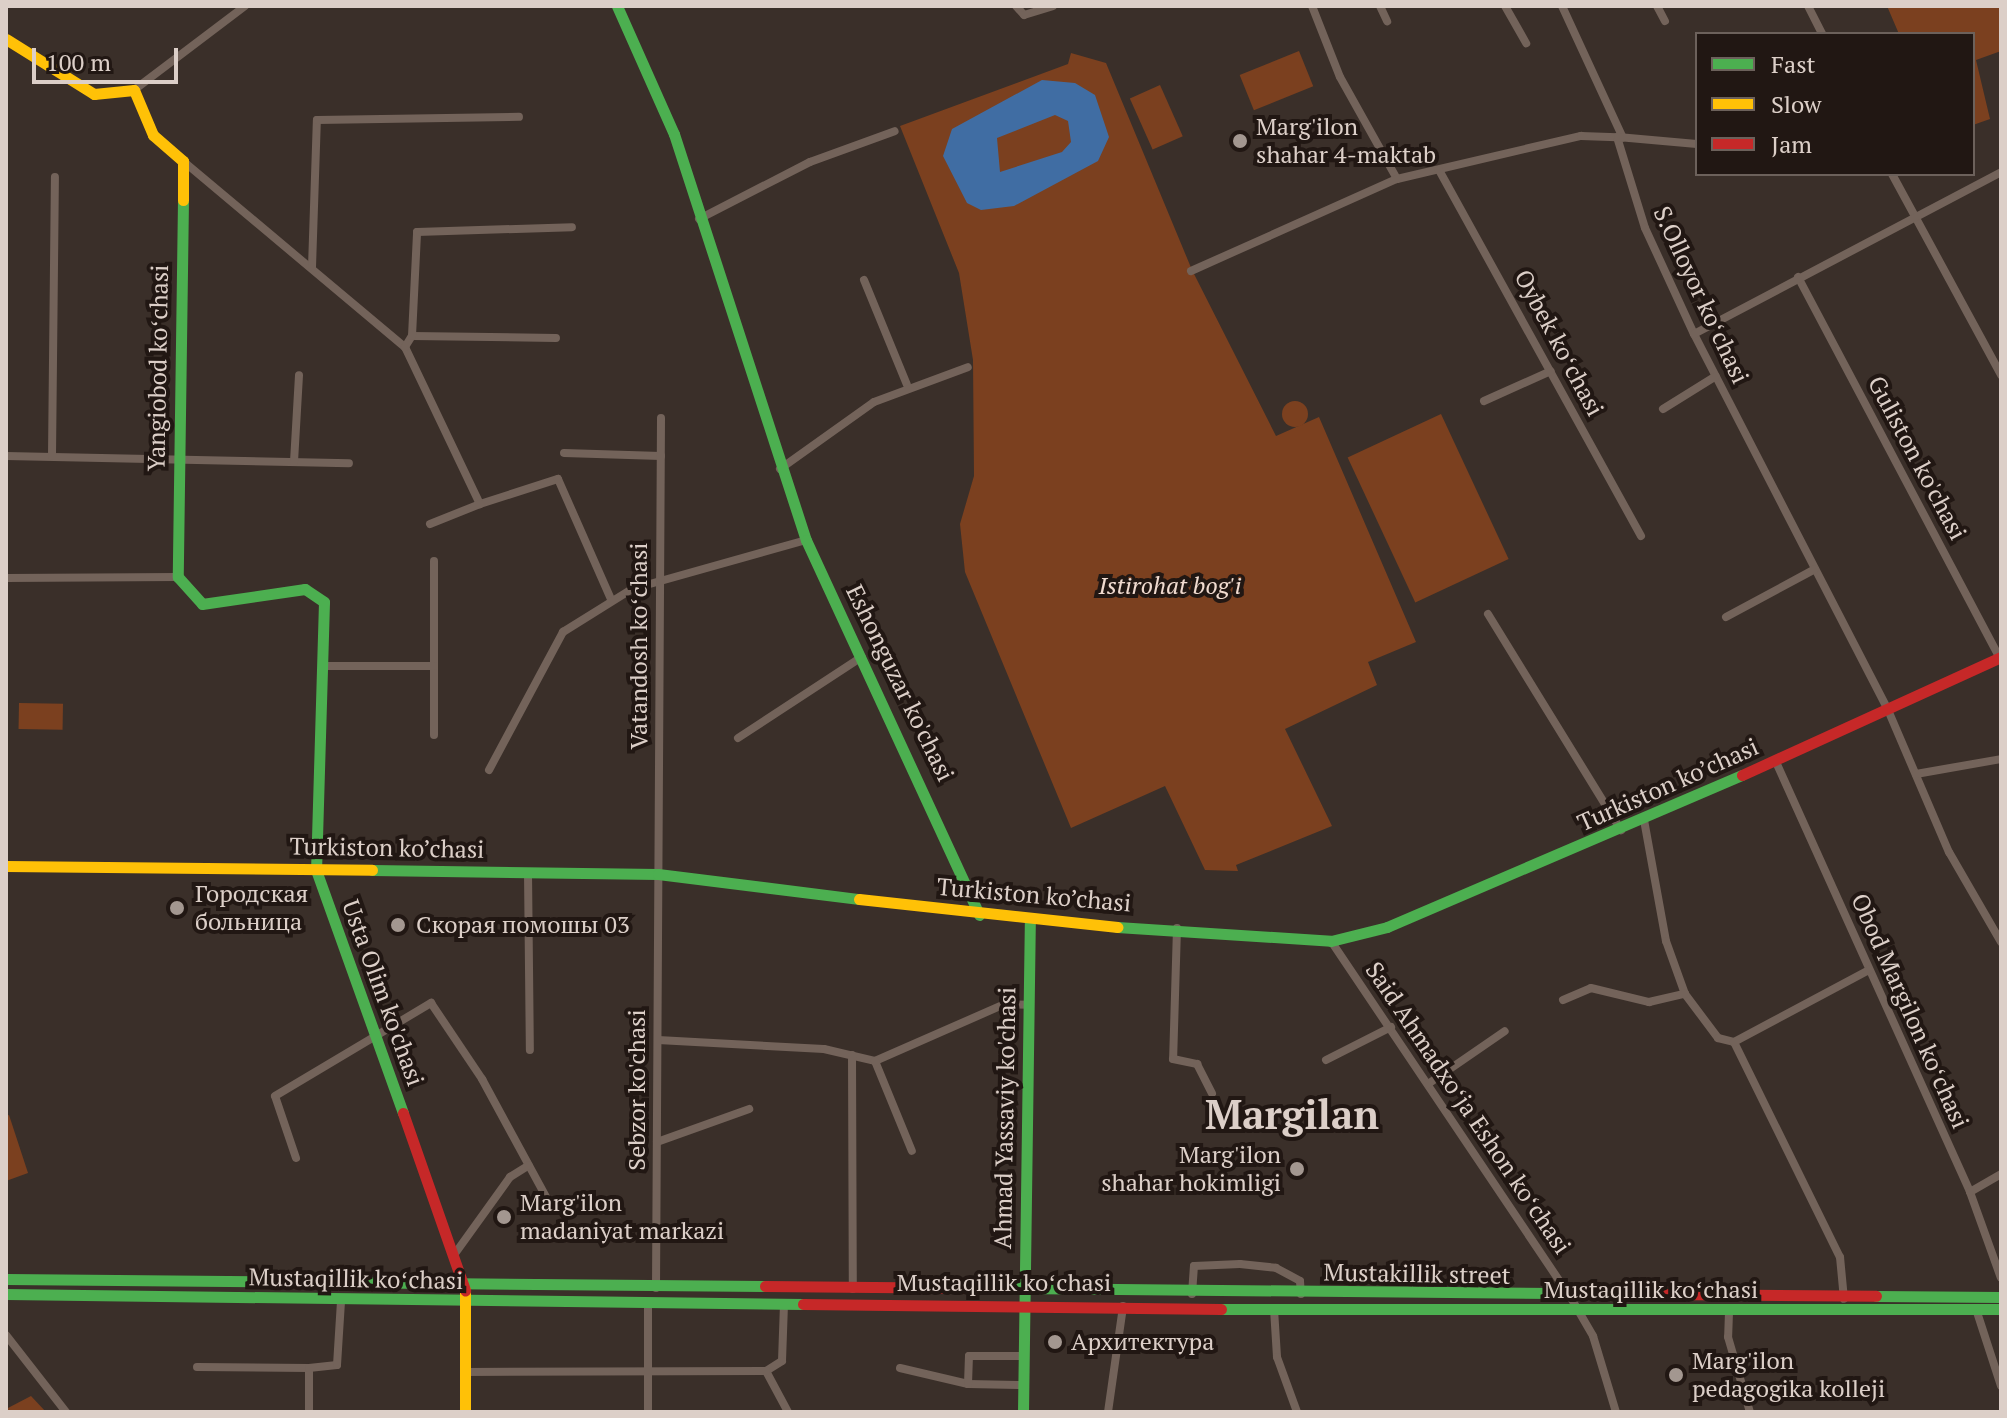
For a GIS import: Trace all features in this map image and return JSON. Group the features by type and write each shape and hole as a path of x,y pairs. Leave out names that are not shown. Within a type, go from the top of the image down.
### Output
{"main road":[{"name":"Eshonguzar ko'chasi","path":"617,6 674,134 698,219 806,540 863,656 979,915"},
{"path":"6,39 94,94 134,90 153,135 183,161"},
{"name":"Yangiobod koʻchasi","path":"178,577 183,161"},
{"name":"Usta Olim ko'chasi","path":"178,577 202,604 305,589 320,594 323,666 316,870 465,1286 465,1412"},
{"name":"Turkiston ko’chasi","path":"6,866 658,874 1030,921 1177,927 1331,941 1387,927 1621,830 2000,658"},
{"name":"Ahmad Yassaviy ko'chasi","path":"1023,1412 1030,921"},
{"path":"6,1279 465,1286"},
{"name":"Mustaqillik koʻchasi","path":"465,1286 1025,1290"},
{"name":"Mustakillik street","path":"1025,1290 1844,1300 2001,1297"},
{"name":"Mustaqillik koʻchasi","path":"6,1294 341,1302 1024,1305 1580,1314 2001,1309"}],"street":[{"path":"134,90 245,6"},
{"path":"1016,6 1024,15 1053,6"},
{"path":"1312,6 1340,77 1397,179"},
{"path":"1380,6 1387,21"},
{"path":"1505,6 1526,43"},
{"name":"S.Olloyor koʻchasi","path":"1562,6 1620,138 1645,228 1694,334 1888,710 1949,852 2001,942"},
{"path":"1657,6 1665,21"},
{"path":"1808,6 1821,32"},
{"path":"312,267 317,120 519,117"},
{"path":"698,219 810,162 895,131"},
{"path":"1191,271 1397,179 1581,136 1695,144"},
{"path":"183,161 405,347 480,504"},
{"name":"Oybek koʻchasi","path":"1439,170 1641,536"},
{"path":"1694,334 1914,214 2001,172"},
{"path":"1893,176 2001,375"},
{"path":"52,456 55,177"},
{"path":"405,347 412,336 417,232 572,227"},
{"name":"Guliston ko'chasi","path":"1798,277 2000,658"},
{"path":"864,280 907,385"},
{"path":"412,336 556,338"},
{"path":"780,469 847,418 907,385 968,367"},
{"path":"1484,401 1551,371"},
{"path":"294,462 299,375"},
{"path":"1663,409 1716,376"},
{"name":"Vatandosh koʻchasi","path":"658,892 661,418"},
{"path":"564,453 661,456"},
{"path":"6,456 349,463"},
{"path":"430,524 558,479 611,599"},
{"path":"489,770 563,632 611,599 806,540"},
{"path":"434,561 434,735"},
{"path":"1726,617 1815,569"},
{"path":"6,578 178,577"},
{"path":"1488,614 1621,830"},
{"path":"738,738 826,674 863,656"},
{"path":"323,666 434,666"},
{"path":"1916,774 2001,759"},
{"name":"Obod Margilon koʻchasi","path":"1776,762 1970,1192 2001,1278"},
{"path":"1644,820 1666,941 1685,994 1718,1038 1734,1042 1869,970"},
{"path":"528,872 530,1050"},
{"name":"Sebzor ko'chasi","path":"656,1288 658,892"},
{"path":"1177,927 1173,1059 1197,1064 1212,1093"},
{"name":"Said Ahmadxoʻja Eshon koʻchasi","path":"1331,941 1571,1298 1580,1314 1616,1412"},
{"path":"1563,1000 1591,988 1649,1002 1685,994"},
{"path":"658,1040 852,1055 875,1061 1005,1004 1029,1005"},
{"path":"296,1158 275,1096 375,1035 434,1005 552,1208"},
{"path":"1326,1060 1391,1027"},
{"path":"1428,1084 1505,1031"},
{"path":"1734,1042 1840,1257 1844,1300"},
{"path":"852,1055 853,1289"},
{"path":"875,1061 912,1151"},
{"path":"657,1142 749,1109"},
{"path":"454,1255 510,1177 529,1165"},
{"path":"1970,1192 2001,1174"},
{"path":"1192,1294 1194,1266 1240,1264 1276,1268 1300,1281 1301,1295"},
{"path":"197,1367 309,1368 337,1365 341,1302"},
{"path":"648,1303 648,1412"},
{"path":"465,1372 766,1371 782,1361 784,1304"},
{"path":"1108,1412 1123,1306"},
{"path":"1274,1308 1277,1357 1297,1412"},
{"path":"1976,1309 1979,1329 2001,1386"},
{"path":"1729,1312 1728,1337 1750,1412"},
{"path":"6,1335 66,1412"},
{"path":"968,1384 969,1356 1024,1356"},
{"path":"309,1368 309,1412"},
{"path":"900,1368 968,1384 1023,1385"},
{"path":"766,1371 788,1412"}],"green space":[{"path":"1887,6 2001,6 2001,51 1976,60 1990,119 1975,124 1975,32 1898,32"},
{"path":"1299,51 1313,86 1254,110 1240,75"},
{"name":"Istirohat bog'i","path":"1071,53 1106,63 1192,270 1276,436 1319,417 1416,642 1368,662 1377,685 1285,729 1332,826 1236,865 1238,871 1205,870 1165,786 1071,828 965,572 960,524 974,476 973,360 959,273 900,126 1068,64"},
{"path":"1160,85 1183,136 1153,150 1130,98"},
{"path":"1295,401 1304,405 1308,414 1304,423 1295,427 1286,423 1282,414 1286,405"},
{"path":"1441,414 1509,559 1415,603 1348,458"},
{"path":"19,703 63,704 63,730 19,729"},
{"path":"9,1115 28,1173 6,1181 6,1116"},
{"path":"31,1396 46,1412 6,1412 6,1409"}],"water":[{"path":"1042,80 1075,83 1095,95 1109,137 1098,161 1014,206 981,210 967,203 943,156 952,129","holes":["1055,115 1068,121 1071,142 1062,152 1000,172 997,138"]}],"traffic: fast":[{"path":"617,6 674,134 806,540 979,915"},
{"path":"183,200 178,577 202,604 305,589 324,602 316,870 403,1113"},
{"path":"1117,927 1331,941 1387,927 1742,775"},
{"path":"372,870 658,874 859,899"},
{"path":"1023,1412 1030,921"},
{"path":"6,1279 765,1286"},
{"path":"1009,1288 1555,1293"},
{"path":"6,1294 803,1304"},
{"path":"1876,1296 2001,1297"},
{"path":"1221,1309 2001,1309"}],"traffic: slow":[{"path":"6,39 94,94 134,90 153,135 183,161 183,200"},
{"path":"6,866 372,870"},
{"path":"859,899 1117,927"},
{"path":"465,1290 465,1412"}],"traffic: jam":[{"path":"1742,775 2001,657"},
{"path":"403,1113 465,1290"},
{"path":"765,1286 1009,1288"},
{"path":"1555,1293 1876,1296"},
{"path":"803,1304 1221,1309"}],"place":[{"name":"Marg'ilon shahar 4-maktab","path":"1240,141"},
{"name":"Городская больница","path":"177,908"},
{"name":"Скорая помошы 03","path":"398,925"},
{"name":"Marg'ilon shahar hokimligi","path":"1297,1169"},
{"name":"Marg'ilon madaniyat markazi","path":"504,1217"},
{"name":"Архитектура","path":"1055,1342"},
{"name":"Marg'ilon pedagogika kolleji","path":"1676,1375"}],"district":[{"name":"Margilan","path":"1292,1114"}]}
